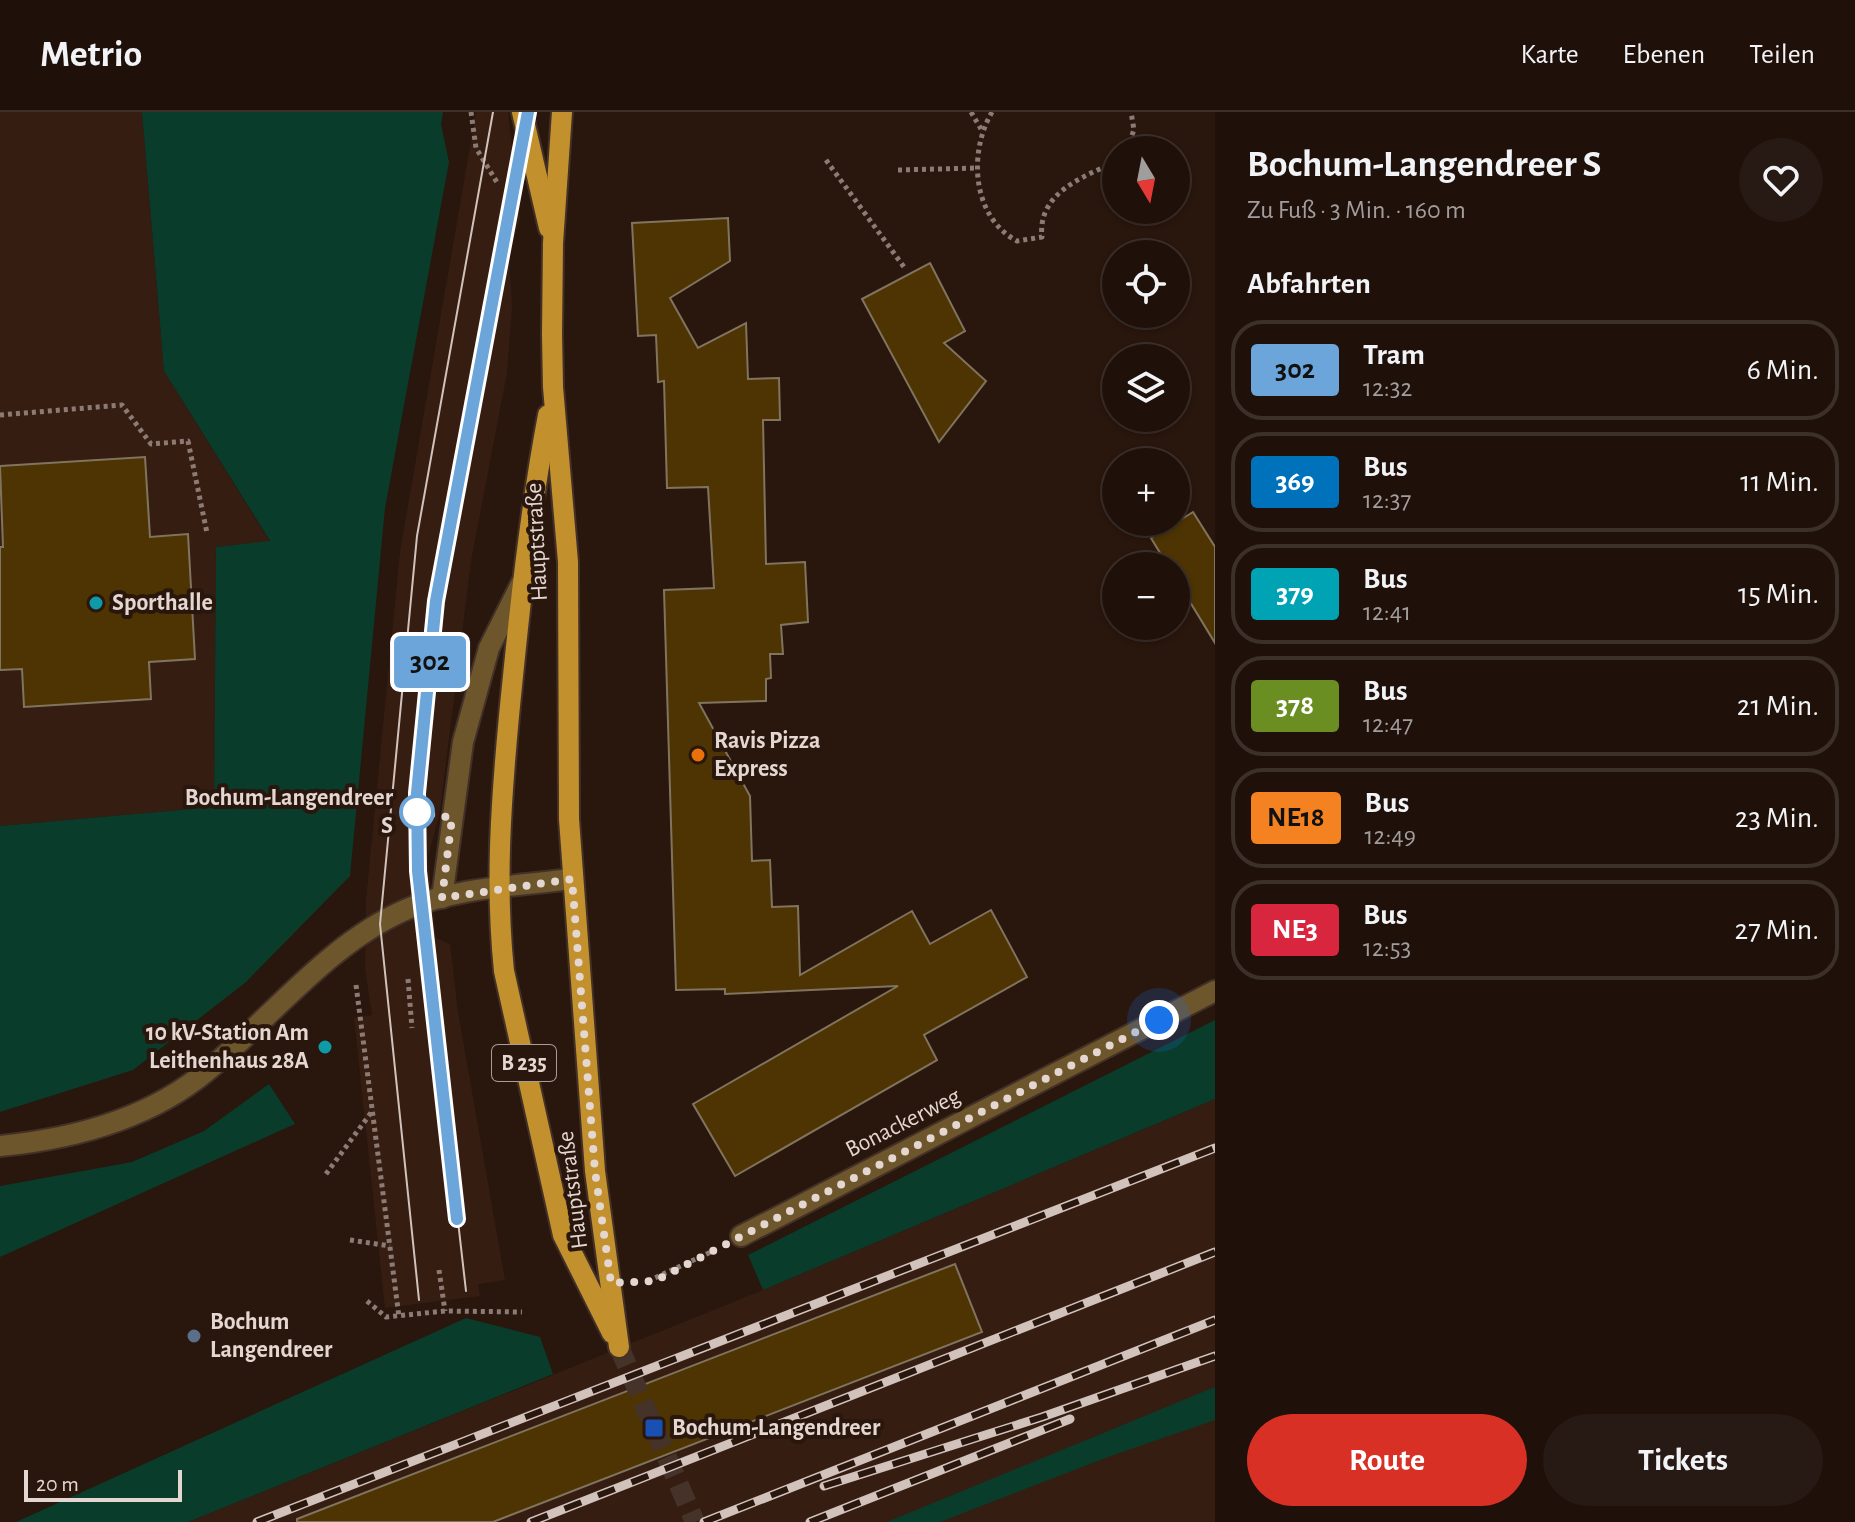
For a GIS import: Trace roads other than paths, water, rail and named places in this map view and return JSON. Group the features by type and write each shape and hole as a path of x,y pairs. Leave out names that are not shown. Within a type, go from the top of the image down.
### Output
{"main road":[{"name":"Hauptstraße","path":"522,112 553,243"},
{"name":"Hauptstraße","path":"553,387 521,584 500,818 498,888 504,971 563,1235 619,1347 595,1171 572,879 566,745 568,562 553,387 553,243 562,112"}],"street":[{"name":"Hauptstraße","path":"442,898 463,742 489,648 521,584"},
{"path":"0,1146 74,1136 160,1102 206,1072 314,971 403,911 442,898 572,879"},
{"name":"Bonackerweg","path":"741,1236 1215,991"}],"tunnel":[{"path":"619,1347 695,1522"}],"tram line":[{"path":"419,1300 380,924 417,536 493,112"},
{"path":"466,1291 418,871 417,793 436,601 528,112"},
{"name":"302","path":"457,1219 418,871 417,793 436,601 528,112"}],"railway":[{"path":"257,1522 1215,1148"},
{"path":"531,1522 1215,1252"},
{"path":"704,1522 1215,1320"},
{"path":"824,1486 1042,1417 1215,1356"},
{"path":"810,1522 1070,1419"}],"place":[{"name":"Sporthalle","path":"96,603"},
{"name":"Ravis Pizza Express","path":"698,755"},
{"name":"Bochum-Langendreer S","path":"417,812"},
{"name":"10 kV-Station Am Leithenhaus 28A","path":"325,1047"},
{"name":"Bochum Langendreer","path":"194,1336"},
{"name":"Bochum-Langendreer","path":"654,1428"}]}
